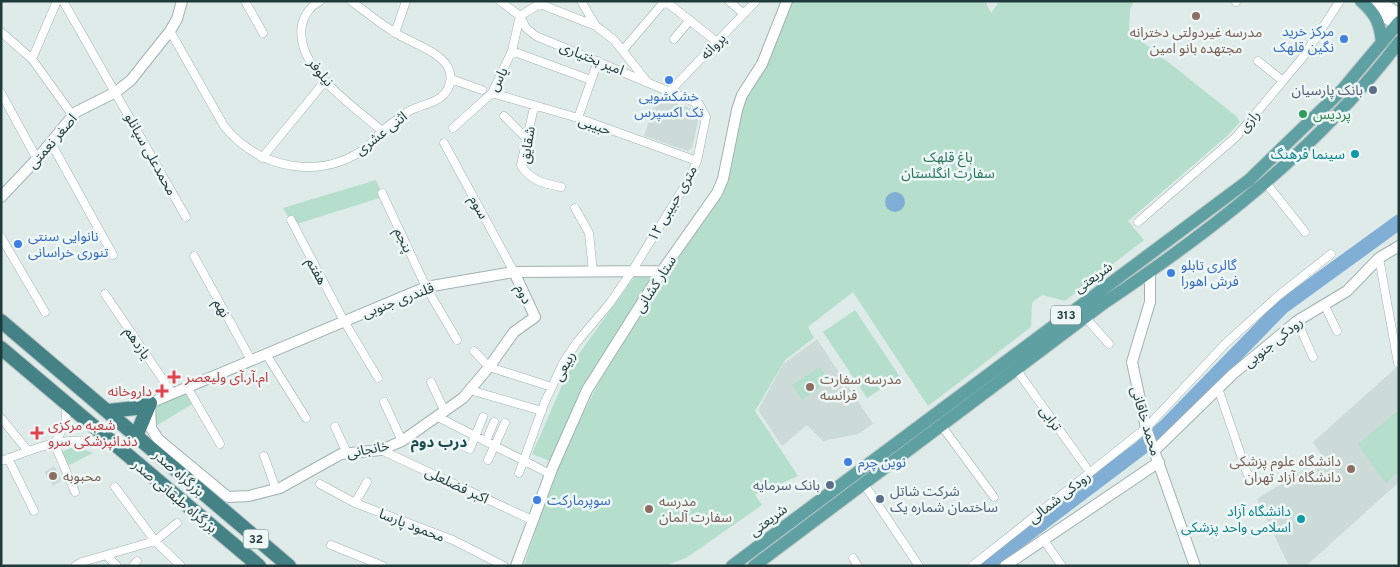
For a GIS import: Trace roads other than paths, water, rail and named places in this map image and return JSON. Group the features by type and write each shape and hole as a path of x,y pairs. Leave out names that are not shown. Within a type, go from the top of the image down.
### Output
{"highway":[{"name":"بزرگراه صدر","path":"1,322 108,410 223,512 289,566"},
{"name":"بزرگراه طبقاتی صدر","path":"1,322 285,566"},
{"name":"بزرگراه صدر","path":"1,349 66,408 257,566"},
{"name":"بزرگراه طبقاتی صدر","path":"1,349 257,566"},
{"path":"108,410 136,408 150,403"},
{"path":"136,436 150,403"}],"main road":[{"path":"1361,1 1398,22"},
{"path":"1361,1 1374,12 1382,43"},
{"path":"1378,1 1398,22"},
{"name":"شریعتی","path":"732,566 1249,180 1342,90 1398,22"},
{"name":"شریعتی","path":"754,566 1085,317 1150,273 1266,183 1329,121 1399,42"},
{"path":"1145,259 1150,273"},
{"path":"223,512 297,566"},
{"path":"209,527 248,566"}],"street":[{"path":"32,59 57,1"},
{"path":"64,1 116,92"},
{"name":"اصغر نعمتی","path":"1,197 37,159 73,116 80,110 116,92 132,80 170,31 177,19 182,1"},
{"path":"245,1 263,33"},
{"path":"351,1 395,33 438,57 448,66 451,79 482,90"},
{"path":"395,33 406,1"},
{"name":"امیر بختیاری","path":"500,1 520,16 526,28 536,36 671,90"},
{"path":"581,1 596,26"},
{"path":"729,1 744,14"},
{"name":"پروانه","path":"671,90 756,1"},
{"name":"ستار کشانی","path":"516,566 550,474 587,390 662,271 717,192 723,179 737,110 742,95 762,64 787,1"},
{"name":"رازی","path":"1138,222 1236,137 1303,57 1340,1"},
{"name":"نیلوفر","path":"318,2 309,10 302,22 301,34 309,60 325,81 382,131"},
{"path":"520,16 542,2 596,26 614,40 645,80"},
{"path":"623,50 663,3 669,4 717,42"},
{"name":"یاس","path":"453,128 492,94 512,51 520,16"},
{"path":"674,39 690,20"},
{"name":"اثنی عشری","path":"170,31 224,126 234,139 262,158 287,166 322,166 361,151 368,147 382,131 408,111 439,98 449,87 451,79"},
{"path":"1,32 32,59 73,116"},
{"path":"512,51 591,80"},
{"path":"1258,61 1283,81"},
{"path":"578,118 598,62"},
{"path":"262,158 325,81"},
{"name":"۱۲ متری حبیبی","path":"632,271 689,179 697,161 706,117 699,104 671,90"},
{"name":"محمدعلی سپانلو","path":"116,92 186,217"},
{"path":"1,93 37,159"},
{"name":"حبیبی","path":"492,94 578,118 697,161"},
{"name":"شقایق","path":"534,107 521,165 524,171 543,183 561,187"},
{"path":"504,116 527,139"},
{"path":"51,143 113,255"},
{"name":"سوم","path":"444,143 514,272"},
{"path":"1266,183 1305,232"},
{"name":"پنجم","path":"382,193 426,287 456,340"},
{"path":"575,208 589,233 593,272"},
{"name":"هفتم","path":"291,220 344,321 378,378"},
{"path":"1,237 45,312"},
{"name":"رودکی جنوبی","path":"1155,450 1218,388 1297,321 1352,287 1379,258 1399,246"},
{"name":"رودکی جنوبی","path":"1146,428 1225,344 1278,296 1331,254"},
{"name":"نهم","path":"194,256 251,360"},
{"path":"1379,258 1398,363"},
{"name":"ربیعی","path":"519,473 552,387 576,342 610,303 632,271"},
{"name":"قلندری جنوبی","path":"150,403 426,287 514,272 662,271"},
{"name":"دوم","path":"514,272 535,316"},
{"name":"محمد خاقانی","path":"1150,273 1150,302 1132,367 1146,428 1195,566"},
{"name":"یازدهم","path":"105,294 172,393"},
{"path":"1324,304 1337,331"},
{"name":"خانجانی","path":"150,403 151,428 158,439 228,497 249,496 276,489 305,476 341,454 381,450 402,441 442,415 470,390 489,368 514,332 535,316"},
{"path":"1085,317 1109,344"},
{"path":"1297,321 1313,357"},
{"path":"474,351 489,368 552,387"},
{"path":"266,354 306,418"},
{"name":"ترابی","path":"1016,370 1086,467"},
{"path":"431,382 442,415 476,436 550,474"},
{"path":"187,387 220,444"},
{"path":"1218,388 1247,473 1255,482"},
{"path":"470,390 542,411"},
{"path":"384,402 402,441"},
{"path":"54,443 64,430 66,408"},
{"path":"461,445 470,449 483,417"},
{"path":"1,418 28,452"},
{"path":"486,441 494,422"},
{"path":"488,460 505,423"},
{"path":"941,425 994,497"},
{"path":"335,427 347,454"},
{"name":"رودکی شمالی","path":"972,566 1146,428"},
{"path":"34,511 5,460 54,443 75,439 108,443"},
{"path":"54,443 74,492"},
{"name":"اکبر فضلعلی","path":"381,450 532,520"},
{"path":"264,456 276,489"},
{"name":"رودکی شمالی","path":"1005,566 1159,462"},
{"path":"355,503 367,482"},
{"name":"محمود پارسا","path":"320,484 355,503 453,540 504,566"},
{"path":"864,484 919,566"},
{"path":"115,487 155,541 181,566"},
{"path":"75,566 82,562 155,541 177,523"},
{"path":"1043,539 1062,566"},
{"path":"331,545 382,566"},
{"path":"107,556 117,566"},
{"path":"853,558 858,566"}],"water":[{"path":"895,192 902,195 905,202 902,209 895,212 888,209 885,202 888,195"}],"waterway":[{"path":"985,566 1141,448 1165,427 1282,307 1399,222"}],"place":[{"name":"مدرسه غیردولتی دخترانه مجتهده بانو امین","path":"1196,16"},
{"name":"مرکز خرید نگین قلهک","path":"1344,39"},
{"name":"خشکشویی تک اکسپرس","path":"669,80"},
{"name":"بانک پارسیان","path":"1373,90"},
{"name":"پردیس","path":"1303,114"},
{"name":"سینما فرهنگ","path":"1355,154"},
{"name":"نانوایی سنتی تنوری خراسانی","path":"18,244"},
{"name":"گالری تابلو فرش اهورا","path":"1171,273"},
{"name":"ام.آر.آی ولیعصر","path":"174,377"},
{"name":"مدرسه سفارت فرانسه","path":"810,387"},
{"name":"داروخانه","path":"162,391"},
{"name":"شعبه مرکزی دندانپزشکی سرو","path":"37,433"},
{"name":"نوین چرم","path":"848,462"},
{"name":"دانشگاه علوم پزشکی دانشگاه آزاد تهران","path":"1351,469"},
{"name":"محبوبه","path":"53,476"},
{"name":"بانک سرمایه","path":"830,485"},
{"name":"شرکت شاتل ساختمان شماره یک","path":"880,499"},
{"name":"سوپرمارکت","path":"537,500"},
{"name":"مدرسه سفارت آلمان","path":"649,509"},
{"name":"دانشگاه آزاد اسلامی واحد پزشکی","path":"1301,519"}],"district":[{"name":"درب دوم","path":"439,442"}],"park label":[{"name":"باغ قلهک سفارت انگلستان","path":"948,166"}]}
